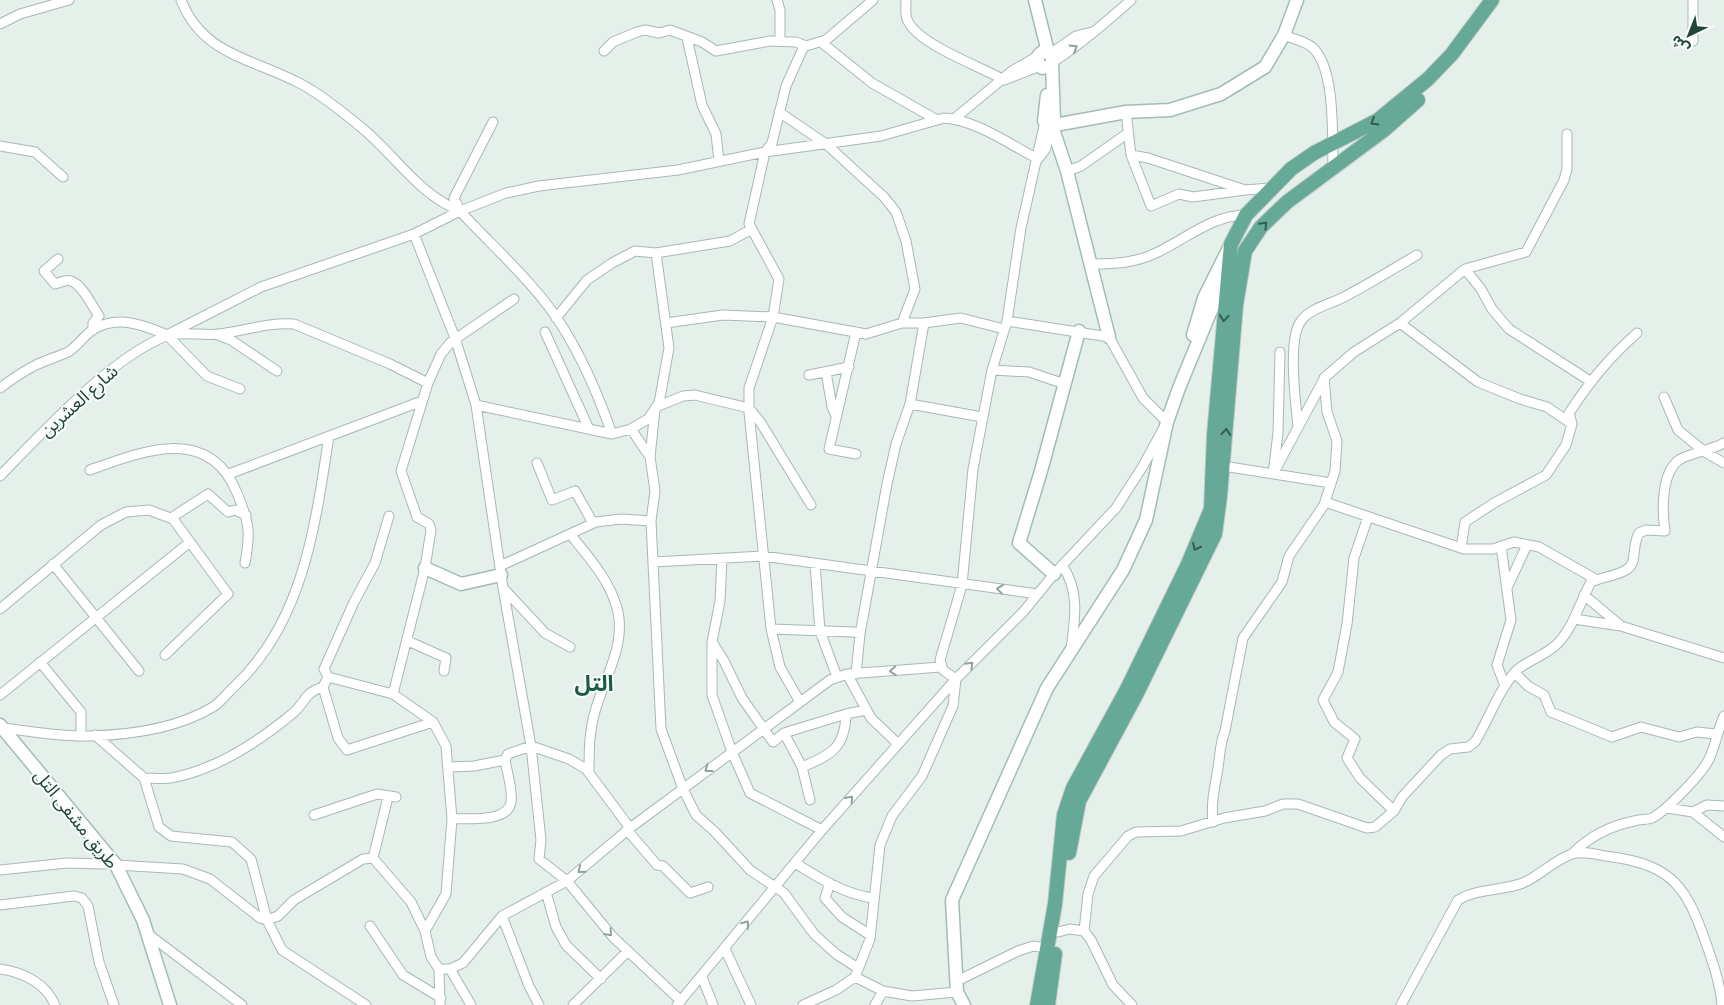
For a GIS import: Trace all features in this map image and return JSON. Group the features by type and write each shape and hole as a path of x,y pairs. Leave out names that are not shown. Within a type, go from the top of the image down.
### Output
{"main road":[{"path":"1037,1005 1055,904 1064,815 1073,788 1127,689 1188,564 1211,509 1214,434 1231,244 1246,215 1270,188 1291,169 1332,144 1378,120 1428,79 1452,54 1492,0"},
{"path":"1048,1005 1069,846 1078,801 1136,695 1215,534 1223,466 1236,305 1245,251 1261,226 1287,202 1384,130 1434,86 1458,61 1503,0"},
{"path":"1270,188 1287,202"}],"street":[{"path":"0,24 20,14 53,2 69,0"},
{"path":"181,0 193,24 208,40 302,84 363,129 418,185 445,205 460,211"},
{"path":"777,0 780,10 780,41"},
{"path":"604,50 613,42 645,30 659,33 670,30 687,38 702,42 716,51 780,41 796,42 804,46 826,40 873,0"},
{"path":"906,0 906,18 917,35 1004,80"},
{"path":"1026,0 1046,59"},
{"path":"1035,0 1046,59 1050,125 1067,171 1109,337 1143,398 1168,422"},
{"path":"954,119 1004,80 1012,71 1081,44 1092,32 1131,0"},
{"path":"1050,125 1126,112 1170,110 1221,94 1265,67 1284,35 1297,0"},
{"path":"1693,0 1693,41"},
{"path":"1284,35 1310,46 1322,62 1328,82 1333,167"},
{"path":"687,38 702,105 716,134 720,161"},
{"path":"821,42 872,83 937,120"},
{"path":"800,702 780,667 771,629 749,408 749,388 773,317 779,279 749,224 765,152 772,142 786,86 804,46"},
{"path":"779,112 826,144 884,198 896,212 906,241 915,289 902,323"},
{"path":"1126,112 1131,155 1151,206 1179,194 1193,197 1270,188"},
{"path":"954,119 972,125 1038,158"},
{"name":"شارع العشرين","path":"0,476 94,385 121,363 167,335 261,287 414,234 460,211 506,193 539,186 678,170 765,152 881,136 937,120 954,119"},
{"path":"493,122 454,198 460,211 542,298 556,318 582,362 612,434"},
{"path":"941,667 940,660 962,585 973,469 982,417 992,370 1005,325 1021,228 1038,158 1038,148 1050,125"},
{"path":"1067,171 1081,166 1128,133"},
{"path":"1273,474 1324,378 1354,352 1400,323 1465,269 1526,252 1564,180 1567,169 1567,134"},
{"path":"0,146 35,152 63,177"},
{"path":"1131,155 1148,158 1245,190"},
{"path":"1092,264 1122,264 1136,261 1155,254 1202,227 1229,215 1246,215"},
{"path":"556,318 587,280 612,263 635,251 656,253 730,241 752,229"},
{"path":"414,234 455,338 476,405 503,588 531,746 542,840 539,859 567,881 627,952 679,1003 702,978 822,830 956,679 1038,594 1116,508 1168,422"},
{"path":"964,1005 957,987 952,900 1047,688 1123,570 1146,520 1168,422 1204,298 1231,244"},
{"path":"1179,388 1217,296 1245,251"},
{"path":"476,405 612,434 631,429 648,419 660,403 669,348 656,253"},
{"path":"1298,427 1294,369 1296,334 1301,321 1319,308 1342,298 1417,255"},
{"path":"58,259 48,266 44,271 45,274 55,284 65,280 72,281 78,286 99,316 93,324 93,330"},
{"path":"1465,269 1481,289 1492,309 1509,329 1590,381"},
{"path":"393,694 425,568 431,530 429,524 417,517 401,471 422,401 441,354 455,338 514,299"},
{"path":"666,323 724,315 773,317 866,334 902,323 924,323 961,318 1005,325 1079,331 1109,337"},
{"path":"0,388 34,366 67,352 81,343 93,330 118,321 146,326 167,335 207,376 240,389"},
{"path":"167,335 218,334 278,323 294,324 366,353 428,383"},
{"path":"898,744 870,718 852,674 873,570 891,464 910,404 924,323"},
{"path":"1400,323 1478,382 1520,399 1547,407 1572,424"},
{"path":"1071,649 1076,610 1074,592 1068,574 1058,570 1019,543 1079,331"},
{"path":"545,332 590,429"},
{"path":"856,332 829,449 856,454"},
{"path":"1460,548 1466,522 1494,503 1546,475 1566,445 1572,424 1569,413 1590,381 1627,340 1637,333"},
{"path":"218,334 231,340 277,371"},
{"path":"1273,474 1278,434 1280,352"},
{"path":"809,375 849,367"},
{"path":"992,370 1029,372 1065,384"},
{"path":"826,372 832,407 836,416"},
{"path":"1213,822 1211,800 1217,773 1220,743 1226,731 1243,638 1282,582 1288,556 1325,502 1336,471 1337,441 1327,412 1324,378"},
{"path":"656,409 683,396 695,395 749,408 761,423 811,504"},
{"path":"1664,397 1678,430 1705,452 1724,462"},
{"path":"229,474 422,401"},
{"path":"910,404 982,417"},
{"path":"656,409 650,457 655,491 651,520 661,730 683,788 696,815 715,832 750,870 784,893 814,934 836,954 858,968"},
{"path":"631,429 650,457"},
{"path":"1,730 81,736 116,734 172,725 214,706 252,669 282,625 303,571 317,517 329,436"},
{"path":"1084,931 1088,894 1094,876 1128,836 1136,832 1181,831 1265,811 1283,804 1298,804 1367,828 1382,823 1394,811 1402,797 1440,756 1450,749 1468,747 1476,742 1515,673 1558,643 1574,619 1591,582 1627,570 1632,563 1639,533 1646,530 1665,531 1662,505 1668,476 1680,460 1705,452 1724,443"},
{"path":"90,470 136,454 190,448 214,460 229,474 246,515 250,530 245,563"},
{"path":"537,463 552,500 575,491 593,523"},
{"path":"1223,466 1331,483"},
{"path":"171,518 208,494 228,512 235,510 246,515"},
{"path":"1325,502 1460,548 1493,549 1514,542 1539,547 1597,580"},
{"path":"0,609 101,525 126,512 149,510 171,518 228,594 165,655"},
{"path":"389,516 375,563 354,602 324,669 328,677 393,694 433,722 446,746 452,818 446,894 425,931"},
{"path":"1368,517 1354,558 1338,672 1323,700 1334,722 1355,739 1347,758 1360,778 1394,811"},
{"path":"425,568 461,584 501,571 593,523 621,520 651,520"},
{"path":"570,534 599,571 616,604 620,628 611,668 594,716 589,740 589,773"},
{"path":"0,695 190,542"},
{"path":"1507,588 1527,545"},
{"path":"1501,546 1511,620 1497,665 1506,686"},
{"path":"654,562 763,556 1038,594"},
{"path":"722,559 720,601 712,642 712,696 732,752 750,793 822,830"},
{"path":"53,564 139,671"},
{"path":"816,564 820,631 837,677"},
{"path":"503,588 545,633 570,647"},
{"path":"1584,595 1621,626"},
{"path":"1574,619 1621,626 1724,658"},
{"path":"771,629 854,632 860,634"},
{"path":"408,641 446,658 444,671"},
{"path":"712,642 724,661 742,698 773,742 784,733 846,714 866,710"},
{"path":"40,662 81,712 81,736"},
{"path":"439,969 450,969 464,963 502,916 567,881 629,829 683,788 837,677 852,674 941,667 956,679"},
{"path":"1515,673 1528,686 1544,695 1551,712 1595,732 1612,737 1641,727 1679,737 1697,732 1716,734"},
{"path":"328,677 323,687 338,738 347,750 433,722"},
{"path":"804,1005 836,990 855,978 870,935 880,845 892,816 922,776 953,706 956,679"},
{"path":"144,778 170,778 206,769 273,730 296,711 311,691 323,687"},
{"path":"802,767 826,757 836,749 845,730 846,714"},
{"path":"1402,1005 1458,900 1480,891 1497,890 1523,883 1573,853 1590,838 1621,824 1650,819 1667,808 1683,792 1710,758 1716,734 1724,716"},
{"name":"طريق مشفى التل","path":"1,730 111,865 148,934 170,1005"},
{"path":"784,733 802,767 810,800"},
{"path":"95,736 144,778 159,827 171,836 232,842 251,859 267,920 282,950 366,1005"},
{"path":"452,818 499,817 507,812 511,802 505,760 508,754 531,746 569,759 589,773 657,865 662,866 690,893 708,887"},
{"path":"449,767 474,766 505,760"},
{"path":"314,815 377,794 392,797 373,858"},
{"path":"1693,812 1707,805 1724,806"},
{"path":"1667,808 1693,812 1724,837"},
{"path":"1573,853 1584,853 1638,862 1663,873 1676,884 1688,898 1698,919 1716,971 1722,1005"},
{"path":"0,870 68,863 183,869 210,879 260,918 267,920 278,916 294,900 363,859 373,858"},
{"path":"373,858 411,902 425,931 431,957 439,969 441,1002"},
{"path":"795,863 858,896 873,898"},
{"name":"طريق مشفى التل","path":"111,865 137,922 163,1005"},
{"path":"830,883 825,898 842,917 870,935"},
{"path":"546,892 556,927 566,945 601,979"},
{"path":"0,905 74,896 82,898 88,906 99,962 114,1005"},
{"path":"502,916 529,986 539,1005"},
{"path":"370,926 403,975 441,1002"},
{"path":"1058,932 1070,929 1084,931 1092,940 1113,985 1132,1005"},
{"path":"148,934 242,1005"},
{"path":"855,978 883,991 925,995 957,987 1026,948 1033,946 1047,948"},
{"path":"725,949 751,1005"},
{"path":"573,1005 627,952"},
{"path":"0,969 9,970 38,982 52,998 55,1005"},
{"path":"450,969 471,1005"},
{"path":"702,978 713,1005"},
{"path":"875,1005 883,991"},
{"path":"922,1005 925,995"}],"district":[{"name":"التل","path":"594,683"}]}
